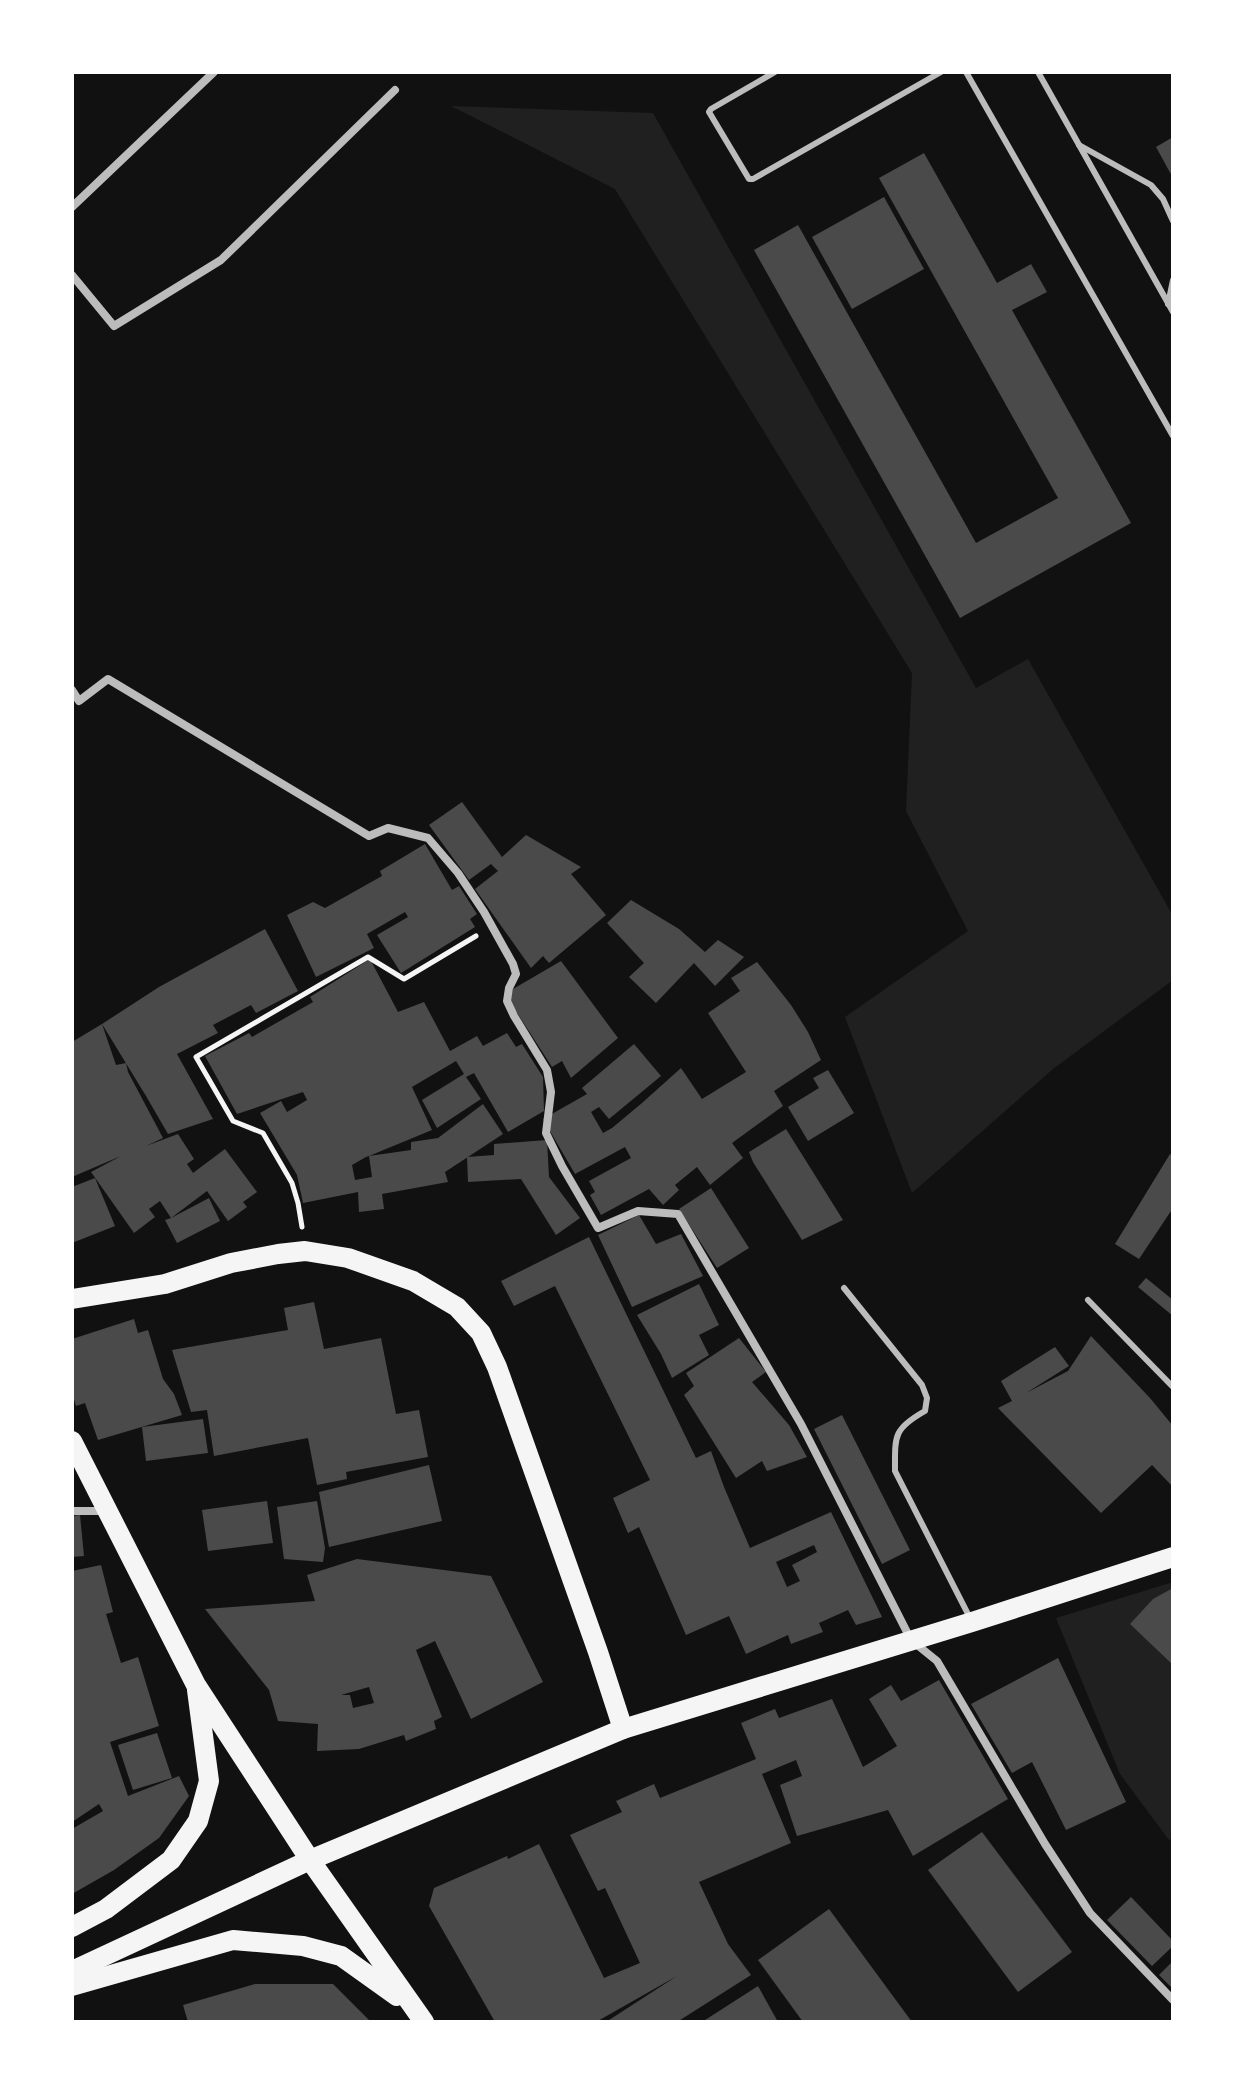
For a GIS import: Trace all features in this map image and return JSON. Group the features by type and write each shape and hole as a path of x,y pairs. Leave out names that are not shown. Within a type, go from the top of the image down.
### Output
{"main road":[{"path":"72,1299 165,1284 231,1263 305,1251 348,1258 413,1281 457,1307 481,1333 503,1382 623,1729"},
{"path":"72,1441 196,1685 310,1860 424,2022"},
{"path":"72,1971 310,1860 623,1729 1173,1557"},
{"path":"72,1927 106,1909 171,1860 198,1821 209,1781 196,1685"},
{"path":"72,1986 233,1940 303,1946 341,1956 410,2005"}],"street":[{"path":"72,207 214,72"},
{"path":"72,275 114,326 221,260 395,90"},
{"path":"72,690 75,704 108,679 369,836 388,828 428,838 458,873 492,927 516,974 507,1001 547,1070 551,1092 546,1133 598,1228 638,1211 678,1214 801,1424 911,1640 937,1661 1045,1844 1090,1913 1173,2000"},
{"path":"72,1511 108,1511"}],"lane":[{"path":"775,72 709,112 749,179 941,72"},
{"path":"966,72 1173,436"},
{"path":"1038,72 1173,312"},
{"path":"1079,145 1151,185 1163,199 1173,221"},
{"path":"1168,304 1173,280"},
{"path":"844,1288 922,1385 927,1398 925,1411 903,1424 895,1444 895,1471 972,1622"},
{"path":"1088,1300 1173,1387"}],"path":[{"path":"305,1251 292,1183 263,1133 233,1121 196,1057 368,957 404,979 492,927"}],"shaded area":[{"path":"451,106 653,113 976,688 1028,659 1173,916 1173,980 1053,1069 912,1193 845,1017 968,931 906,811 912,673 615,189"},
{"path":"1173,1582 1173,1837 1169,1840 1120,1774 1056,1618"}],"building":[{"path":"1173,137 1173,178 1156,147"},
{"path":"924,153 997,283 1031,264 1047,292 1012,310 1131,523 960,618 754,250 798,225 976,543 1058,498 879,178"},
{"path":"884,197 924,269 852,309 812,237"},
{"path":"462,802 502,857 526,835 581,867 571,874 606,915 549,963 543,956 531,968 475,889 498,871 491,864 469,880 429,825"},
{"path":"425,844 452,890 459,886 477,914 470,919 475,927 401,973 377,935 408,917 405,912 367,934 374,948 316,977 287,915 313,902 325,908 382,876 380,871"},
{"path":"631,900 679,929 705,952 718,940 744,957 715,986 694,963 656,1003 629,977 644,963 607,923"},
{"path":"265,929 298,991 256,1013 251,1005 213,1025 218,1033 177,1054 213,1119 168,1134 102,1024 159,987"},
{"path":"370,959 398,1012 424,1002 450,1051 477,1036 483,1046 507,1033 516,1047 522,1044 543,1077 544,1111 508,1132 474,1073 466,1077 481,1099 437,1128 422,1100 464,1074 456,1061 412,1087 432,1130 369,1156 411,1150 411,1142 438,1138 483,1104 503,1134 445,1172 448,1182 382,1194 384,1209 359,1212 358,1192 303,1203 297,1175 260,1113 281,1101 287,1112 307,1100 303,1092 237,1114 205,1056 249,1033 252,1037 313,1002 310,997","holes":["369,1156 372,1177 355,1180 352,1165"]},
{"path":"561,961 618,1038 571,1078 562,1061 552,1067 510,1002 513,989"},
{"path":"757,962 791,1005 821,1060 774,1091 783,1106 732,1143 743,1158 710,1185 697,1167 675,1185 679,1190 663,1205 649,1189 601,1215 590,1195 595,1192 589,1181 631,1158 625,1147 575,1174 543,1119 587,1094 582,1088 634,1044 661,1076 609,1119 599,1107 591,1112 603,1133 681,1068 702,1099 746,1072 708,1013 740,991 731,978"},
{"path":"102,1024 116,1065 126,1063 163,1138 146,1146 178,1134 194,1159 187,1164 193,1173 225,1149 257,1192 243,1202 247,1207 228,1221 207,1191 171,1218 160,1201 149,1209 155,1217 134,1233 91,1172 121,1156 72,1177 72,1042"},
{"path":"828,1070 854,1113 808,1141 788,1107 819,1088 813,1078"},
{"path":"786,1129 843,1220 802,1240 749,1152"},
{"path":"547,1140 549,1177 580,1218 556,1235 521,1179 468,1182 467,1157 494,1155 494,1144"},
{"path":"1170,1154 1173,1155 1173,1208 1139,1259 1115,1244"},
{"path":"95,1178 115,1226 72,1243 72,1187"},
{"path":"711,1188 749,1248 717,1268 679,1209"},
{"path":"209,1198 220,1221 177,1243 165,1220"},
{"path":"639,1215 656,1244 681,1234 703,1276 632,1307 598,1235"},
{"path":"589,1237 696,1458 711,1451 750,1548 831,1512 882,1617 856,1625 848,1610 819,1623 823,1632 791,1644 788,1635 746,1654 729,1616 686,1635 639,1527 628,1533 613,1498 650,1480 555,1286 514,1306 501,1281","holes":["814,1545 817,1552 792,1565 800,1581 787,1587 776,1562"]},
{"path":"1146,1278 1173,1300 1173,1316 1138,1287"},
{"path":"699,1284 719,1325 699,1335 709,1355 672,1378 637,1315"},
{"path":"314,1302 324,1349 381,1338 396,1414 419,1410 428,1457 346,1472 347,1479 317,1485 308,1438 214,1456 207,1410 191,1412 172,1350 288,1330 284,1308"},
{"path":"134,1319 138,1333 148,1330 163,1379 174,1394 182,1415 98,1440 85,1403 76,1406 72,1393 72,1339"},
{"path":"1091,1336 1173,1426 1173,1487 1152,1465 1101,1513 998,1408 1012,1401 1001,1381 1055,1347 1069,1366 1026,1393 1068,1371"},
{"path":"739,1338 766,1372 752,1382 789,1425 807,1457 767,1471 762,1461 736,1478 684,1395 694,1386 686,1373"},
{"path":"842,1415 910,1550 882,1564 814,1429"},
{"path":"203,1419 208,1453 146,1461 142,1427"},
{"path":"429,1465 442,1521 329,1547 319,1492"},
{"path":"267,1501 273,1543 208,1551 202,1510"},
{"path":"317,1501 325,1548 323,1562 284,1559 277,1507"},
{"path":"80,1515 84,1556 72,1557 72,1516"},
{"path":"357,1559 491,1576 543,1682 471,1719 435,1641 416,1650 442,1717 434,1721 436,1729 406,1741 404,1735 359,1749 317,1751 318,1724 278,1721 269,1690 205,1609 315,1601 307,1575","holes":["369,1687 374,1703 353,1708 350,1695 341,1695"]},
{"path":"101,1565 113,1612 106,1614 121,1663 138,1657 159,1726 110,1742 128,1796 179,1776 189,1796 159,1838 114,1870 72,1894 72,1829 103,1811 99,1804 72,1822 72,1571"},
{"path":"1173,1588 1173,1665 1130,1624 1153,1599"},
{"path":"1058,1658 1126,1802 1066,1830 1032,1762 1012,1773 971,1704"},
{"path":"939,1680 1008,1799 913,1856 888,1810 797,1836 780,1785 802,1776 796,1760 762,1774 791,1843 699,1882 728,1944 751,1975 677,2022 606,2022 677,1976 596,2022 495,2022 429,1906 434,1888 539,1844 604,1978 640,1963 605,1888 598,1891 570,1835 622,1812 616,1801 654,1784 660,1798 756,1759 741,1723 775,1709 779,1718 832,1699 863,1767 897,1746 869,1699 891,1685 901,1701"},
{"path":"157,1733 172,1778 133,1790 118,1745"},
{"path":"982,1832 1072,1952 1018,1992 928,1870"},
{"path":"1131,1897 1173,1941 1173,1946 1152,1966 1107,1920"},
{"path":"829,1909 912,2022 803,2022 758,1960"},
{"path":"1173,1961 1173,1989 1159,1975"},
{"path":"255,1984 333,1984 371,2022 188,2022 183,2005"},
{"path":"758,1986 778,2022 702,2022"}]}
